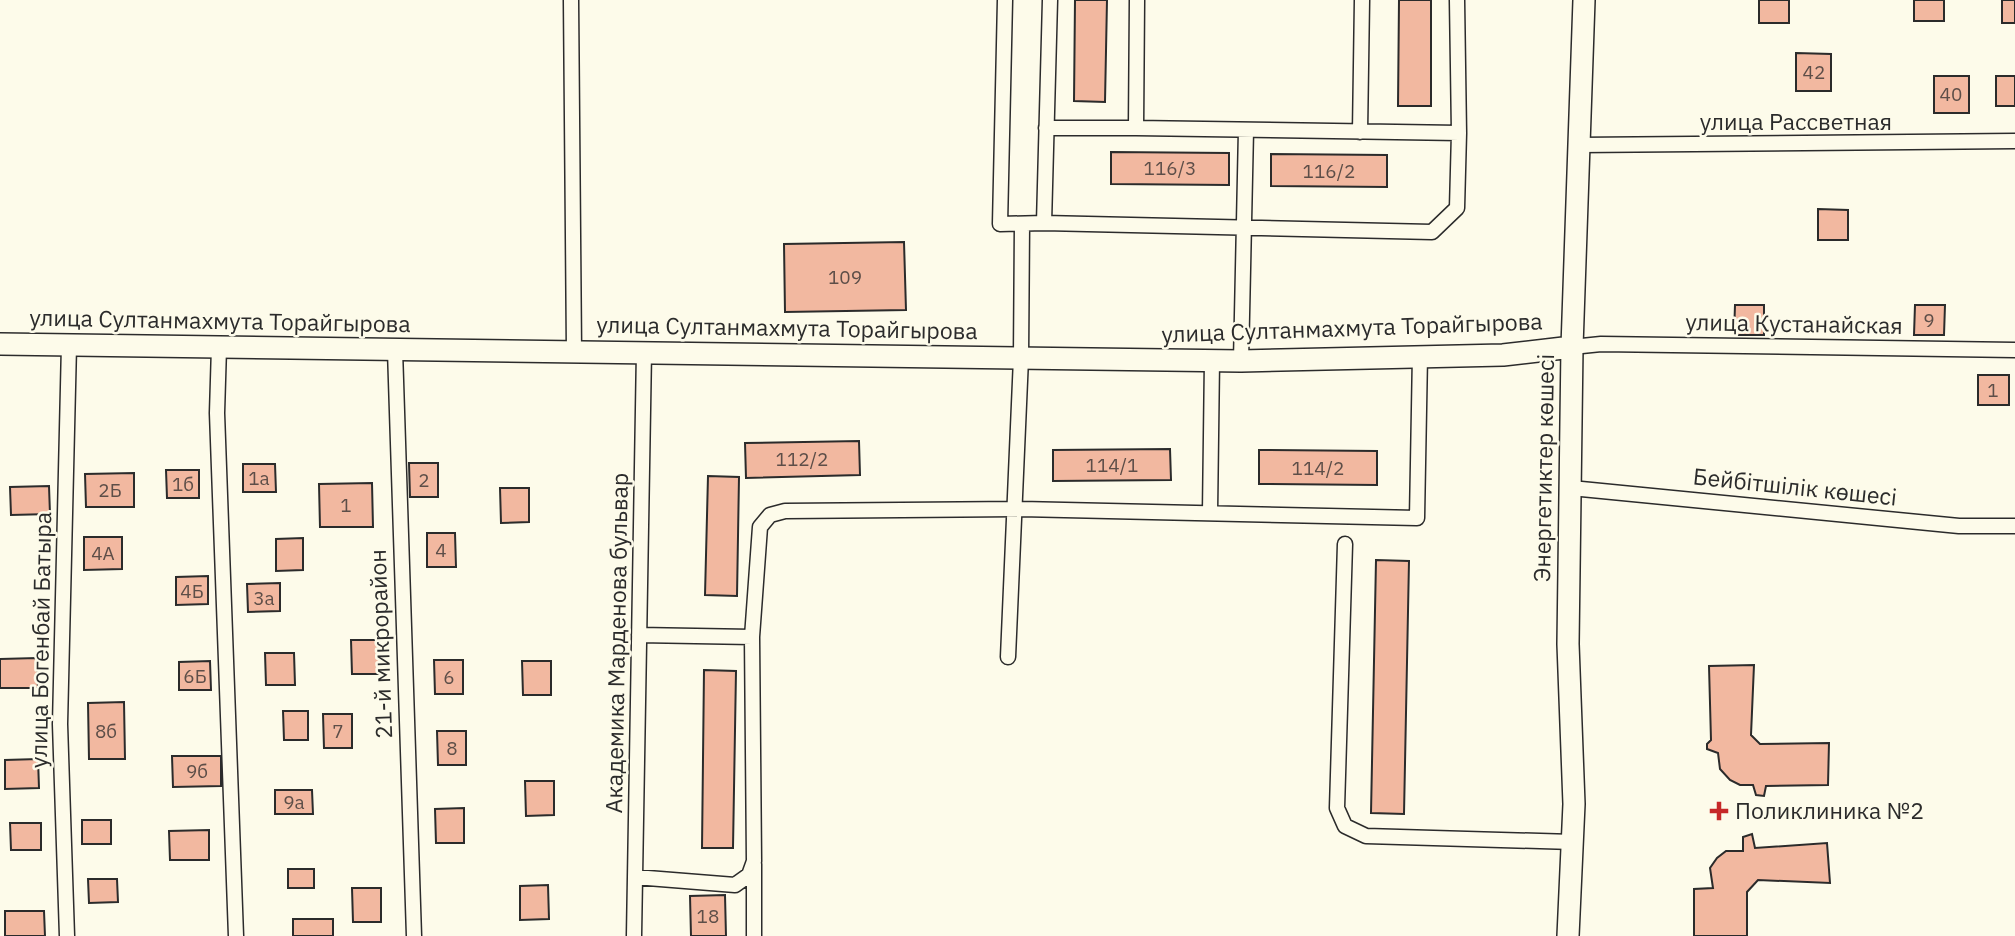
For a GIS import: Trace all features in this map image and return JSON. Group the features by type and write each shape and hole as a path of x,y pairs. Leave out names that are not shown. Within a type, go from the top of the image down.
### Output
{"main road":[{"name":"Энергетиктер көшесі","path":"1568,936 1574,804 1568,644 1572,347 1584,0"},
{"name":"улица Султанмахмута Торайгырова","path":"0,344 1241,361 1503,355 1572,347"}],"street":[{"path":"571,0 574,352"},
{"path":"1004,0 1000,225 1044,223 1432,232 1457,208 1457,0"},
{"path":"1044,223 1049,0"},
{"path":"1136,128 1137,0"},
{"path":"1360,132 1362,0"},
{"path":"1046,128 1459,133"},
{"path":"1241,361 1246,130"},
{"name":"улица Рассветная","path":"1578,145 2015,141"},
{"path":"1008,657 1021,358 1022,224"},
{"name":"улица Кустанайская","path":"1572,347 1601,344 2015,350"},
{"name":"улица Богенбай Батыра","path":"67,936 60,724 69,345"},
{"path":"219,347 217,413 236,936"},
{"name":"21-й микрорайон","path":"395,350 414,936"},
{"name":"Академика Марденова бульвар","path":"635,936 644,351"},
{"path":"754,936 752,637 760,527 770,515 785,511 1014,509 1418,518 1420,355"},
{"path":"1210,513 1212,360"},
{"name":"Бейбітшілік көшесі","path":"1571,488 1959,526 2015,526"},
{"path":"1345,544 1337,808 1345,826 1366,836 1573,842"},
{"path":"639,635 752,637"},
{"path":"635,877 735,885 749,875 754,861"}],"building":[{"path":"1075,0 1107,0 1105,102 1074,101"},
{"path":"1399,0 1431,0 1431,106 1398,106"},
{"path":"1759,0 1789,0 1789,23 1759,23"},
{"path":"1914,0 1944,0 1944,21 1914,21"},
{"path":"2002,0 2015,0 2015,23 2002,23"},
{"path":"1796,53 1831,54 1831,91 1796,91"},
{"path":"1934,76 1969,76 1969,113 1934,113"},
{"path":"1996,76 2015,76 2015,106 1996,106"},
{"path":"1111,152 1229,153 1229,185 1111,184"},
{"path":"1271,154 1387,155 1387,187 1271,186"},
{"path":"1818,209 1848,210 1848,240 1818,240"},
{"path":"904,242 906,310 785,312 784,244"},
{"path":"1735,305 1764,305 1764,335 1734,335"},
{"path":"1915,305 1945,305 1944,335 1914,335"},
{"path":"1978,375 2009,375 2009,405 1978,405"},
{"path":"859,441 860,475 746,478 745,443"},
{"path":"1170,449 1171,480 1053,481 1053,450"},
{"path":"1259,450 1377,451 1377,485 1259,484"},
{"path":"409,463 438,463 438,497 410,497"},
{"path":"243,464 275,464 276,492 243,492"},
{"path":"166,470 199,470 199,498 167,498"},
{"path":"134,473 134,507 86,507 85,474"},
{"path":"708,476 739,477 737,596 705,595"},
{"path":"372,483 373,527 320,527 319,484"},
{"path":"49,486 50,514 11,515 10,487"},
{"path":"500,488 529,488 529,522 501,523"},
{"path":"427,533 455,533 456,567 427,567"},
{"path":"84,537 122,537 122,569 84,570"},
{"path":"303,538 303,570 276,571 276,539"},
{"path":"1376,560 1409,561 1404,814 1371,813"},
{"path":"208,576 208,604 176,605 176,577"},
{"path":"280,583 280,611 248,612 247,584"},
{"path":"351,640 380,640 380,674 352,674"},
{"path":"265,653 294,653 295,685 266,685"},
{"path":"37,658 38,688 0,688 0,659"},
{"path":"434,660 463,660 463,694 435,694"},
{"path":"210,661 211,690 179,690 179,662"},
{"path":"522,661 551,661 551,695 523,695"},
{"path":"1754,665 1751,735 1760,744 1829,743 1828,785 1766,786 1764,796 1756,795 1753,785 1740,785 1730,780 1720,769 1718,753 1707,749 1711,740 1709,666"},
{"path":"704,670 736,671 733,848 702,848"},
{"path":"124,702 125,759 89,759 88,703"},
{"path":"283,711 308,711 308,740 284,740"},
{"path":"323,714 352,714 352,748 324,748"},
{"path":"437,731 466,731 466,765 438,765"},
{"path":"172,756 221,756 221,786 173,787"},
{"path":"38,759 39,788 5,789 5,760"},
{"path":"525,781 554,781 554,815 526,816"},
{"path":"275,790 312,790 313,814 275,814"},
{"path":"464,808 464,843 436,843 435,809"},
{"path":"82,820 111,820 111,844 82,844"},
{"path":"10,823 41,823 41,850 11,850"},
{"path":"209,830 209,860 170,860 169,831"},
{"path":"1752,834 1755,848 1827,843 1830,883 1758,880 1747,892 1747,936 1694,936 1694,889 1713,888 1710,868 1717,858 1726,851 1743,851 1743,837"},
{"path":"288,869 314,869 314,888 288,888"},
{"path":"88,879 117,879 118,902 89,903"},
{"path":"548,885 549,919 520,920 520,886"},
{"path":"352,888 381,888 381,922 353,922"},
{"path":"725,895 726,936 691,936 690,896"},
{"path":"5,911 44,911 45,936 5,936"},
{"path":"293,919 333,919 333,936 293,936"}],"place":[{"name":"Поликлиника №2","path":"1719,811"}]}
